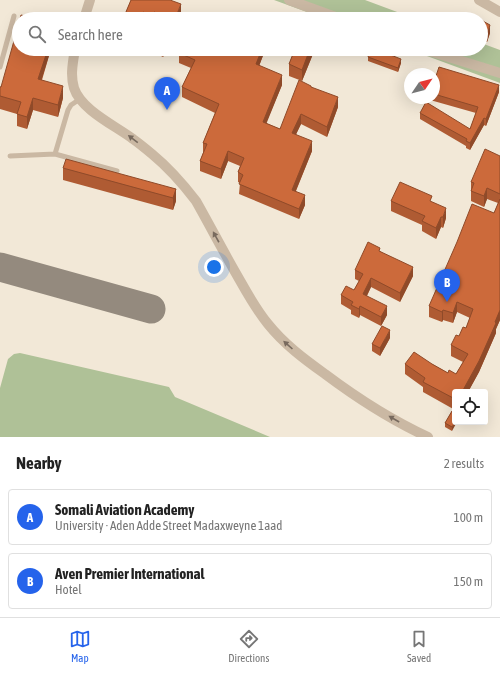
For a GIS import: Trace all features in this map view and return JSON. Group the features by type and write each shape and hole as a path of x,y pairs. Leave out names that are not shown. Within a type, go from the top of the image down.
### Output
{"street":[{"path":"86,12 90,0"},
{"path":"289,0 322,12"},
{"path":"479,0 500,12"},
{"path":"74,56 72,77 74,89 80,99 92,110 134,139 186,187 196,201 255,307 283,341 303,358 340,385 390,417 428,437"},
{"path":"445,56 500,73"}],"lane":[{"path":"0,66 12,23"},
{"path":"55,154 68,110 71,105 80,99"},
{"path":"10,156 55,154 117,171"}],"green space":[{"path":"274,0 365,0 397,12 307,12"},
{"path":"488,46 500,50 500,83 427,56 488,56"},
{"path":"20,353 169,387 175,397 270,437 0,437 0,388 8,359 14,354"}],"building":[{"path":"131,0 170,0 181,4 178,12 126,12"},
{"path":"12,48 12,56 46,56 38,79 63,86 58,105 33,98 27,117 17,114 21,102 0,96 1,87"},
{"path":"186,56 259,56 256,64 282,75 263,122 280,129 299,80 311,87 338,97 327,127 301,114 292,133 312,141 292,190 305,195 299,209 239,184 243,175 238,172 244,158 228,151 221,169 200,161 207,144 203,143 219,104 182,87 195,60"},
{"path":"292,56 307,56 302,70 289,64"},
{"path":"393,56 401,59 398,68 368,57"},
{"path":"439,67 499,85 486,119 484,118 470,143 466,141 467,139 420,113 425,104 429,104 470,129 478,107 440,96 440,68"},
{"path":"485,149 500,156 500,194 487,188 484,196 471,191 474,183 471,182"},
{"path":"66,159 176,189 173,198 63,168"},
{"path":"400,182 432,196 430,201 446,208 443,217 441,217 436,228 422,221 425,216 391,201"},
{"path":"500,199 500,310 495,322 496,323 479,361 464,389 452,389 452,397 423,382 425,378 405,364 414,352 448,373 449,370 456,374 468,354 451,345 456,335 459,336 463,327 466,328 473,309 457,302 453,313 443,310 442,312 429,306 472,204 494,213"},
{"path":"368,242 380,248 379,251 413,267 400,293 371,278 363,294 387,306 381,317 360,306 359,309 351,305 353,302 341,295 346,286 354,290 363,274 355,270"},
{"path":"382,326 390,330 380,348 372,344"},
{"path":"452,411 453,425 452,427 445,423"}],"taxiway":[{"path":"0,267 151,309"}],"place":[{"name":"Somali Aviation Academy","path":"167,110"},
{"name":"Aven Premier International","path":"447,302"}]}
